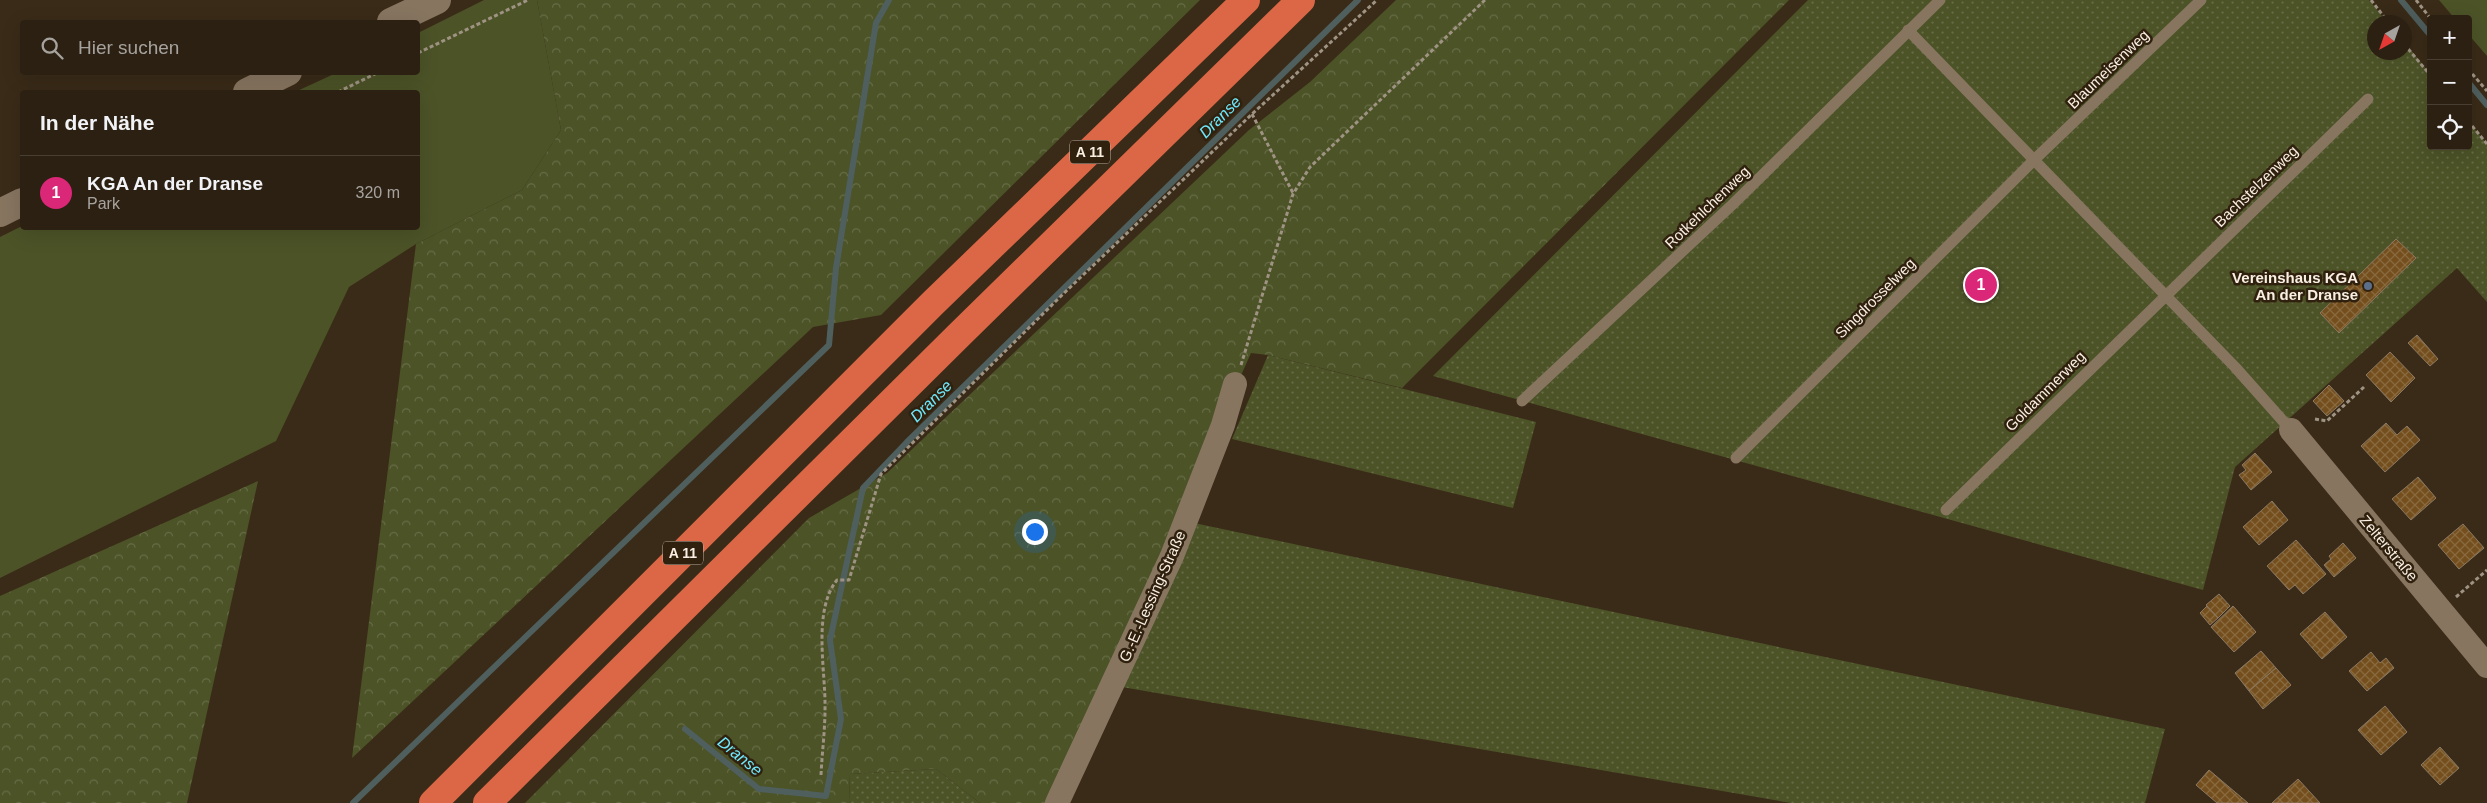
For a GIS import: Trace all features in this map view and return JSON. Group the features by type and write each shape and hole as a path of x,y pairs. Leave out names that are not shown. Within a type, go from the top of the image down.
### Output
{"highway":[{"name":"A 11","path":"433,803 933,303 1246,0"},
{"name":"A 11","path":"487,803 958,335 1301,0"}],"main road":[{"path":"395,20 437,0"},
{"path":"251,90 282,75"},
{"path":"0,213 20,203"}],"street":[{"name":"G.-E.-Lessing-Straße","path":"1058,803 1172,556 1223,425 1235,384"},
{"name":"Zelterstraße","path":"2291,430 2487,666"}],"lane":[{"name":"Rotkehlchenweg","path":"1522,401 1733,204 1940,0"},
{"name":"Blaumeisenweg","path":"2035,159 2201,0"},
{"path":"1908,30 2165,294 2262,396 2291,430"},
{"name":"Bachstelzenweg","path":"2165,294 2368,98"},
{"name":"Singdrosselweg","path":"1736,458 2035,159"},
{"name":"Goldammerweg","path":"1946,510 2165,294"}],"path":[{"path":"420,52 528,0"},
{"path":"821,775 825,707 821,650 828,591 837,580 849,580 882,474 1060,297 1252,114 1377,0"},
{"path":"1235,384 1293,194 1310,167 1485,0"},
{"path":"2371,0 2383,15"},
{"path":"2416,0 2427,15"},
{"path":"2412,53 2427,71"},
{"path":"2472,73 2487,91"},
{"path":"342,90 373,75"},
{"path":"1252,114 1293,194"},
{"path":"2472,126 2487,144"},
{"path":"2315,419 2327,421 2364,387"},
{"path":"2441,610 2487,570"}],"green space":[{"path":"484,0 537,0 561,130 522,190 416,244 349,287 276,441 0,578 0,237 20,227 20,230 420,230 420,90 299,90 332,75 420,75 420,32"},
{"path":"537,0 1200,0 881,315 813,327 352,758 416,244 522,190 561,130"},
{"path":"1396,0 1789,0 1402,388 1268,355 1251,353 1050,803 980,803 936,769 850,774 849,803 525,803 809,518 887,473 1249,130 1310,82"},
{"path":"1808,0 2369,0 2381,15 2367,15 2367,60 2412,60 2412,52 2427,70 2427,150 2472,150 2472,126 2487,144 2487,302 2457,268 2235,467 2203,590 1433,376"},
{"path":"2439,0 2487,0 2487,56 2472,39 2472,15 2452,15"},
{"path":"1268,355 1536,422 1513,508 1232,439"},
{"path":"258,481 187,803 0,803 0,596"},
{"path":"1194,523 2165,729 2145,803 1791,803 1122,687"},
{"path":"936,769 980,803 849,803 850,774"}],"building":[{"name":"Vereinshaus KGA An der Dranse","path":"2396,239 2416,258 2339,333 2320,313"},
{"path":"2417,335 2438,359 2430,366 2408,343"},
{"path":"2390,352 2415,378 2391,402 2366,375"},
{"path":"2329,385 2344,401 2327,416 2313,401"},
{"path":"2386,423 2397,435 2407,426 2420,440 2385,472 2361,446"},
{"path":"2255,453 2272,472 2251,490 2239,475 2246,470 2242,465"},
{"path":"2418,477 2436,498 2411,520 2392,499"},
{"path":"2272,501 2288,520 2259,545 2243,527"},
{"path":"2463,524 2484,548 2459,569 2438,545"},
{"path":"2296,540 2326,574 2303,594 2295,585 2289,590 2267,566"},
{"path":"2343,543 2356,558 2334,577 2324,565 2331,559 2329,556"},
{"path":"2219,594 2230,606 2218,618 2206,605"},
{"path":"2207,606 2218,618 2210,625 2200,613"},
{"path":"2233,606 2256,632 2234,652 2211,627"},
{"path":"2325,612 2347,637 2322,659 2300,634"},
{"path":"2261,651 2276,668 2249,691 2235,673"},
{"path":"2371,652 2380,663 2386,658 2394,668 2367,691 2349,671"},
{"path":"2276,668 2291,685 2263,709 2249,691"},
{"path":"2385,706 2407,732 2381,755 2358,730"},
{"path":"2440,747 2459,768 2440,785 2421,765"},
{"path":"2209,770 2248,803 2217,803 2196,785"},
{"path":"2298,779 2320,803 2272,803"}],"waterway":[{"path":"353,803 829,345 836,268 876,23 889,0"},
{"name":"Dranse","path":"685,729 759,789 826,796 841,719 830,640 863,488 907,442 1358,0"},
{"name":"Dranse","path":"2401,0 2427,31"},
{"name":"Dranse","path":"2472,87 2487,105"}],"place":[{"name":"KGA An der Dranse","path":"1981,285"},
{"name":"Vereinshaus KGA An der Dranse","path":"2368,286"}]}
